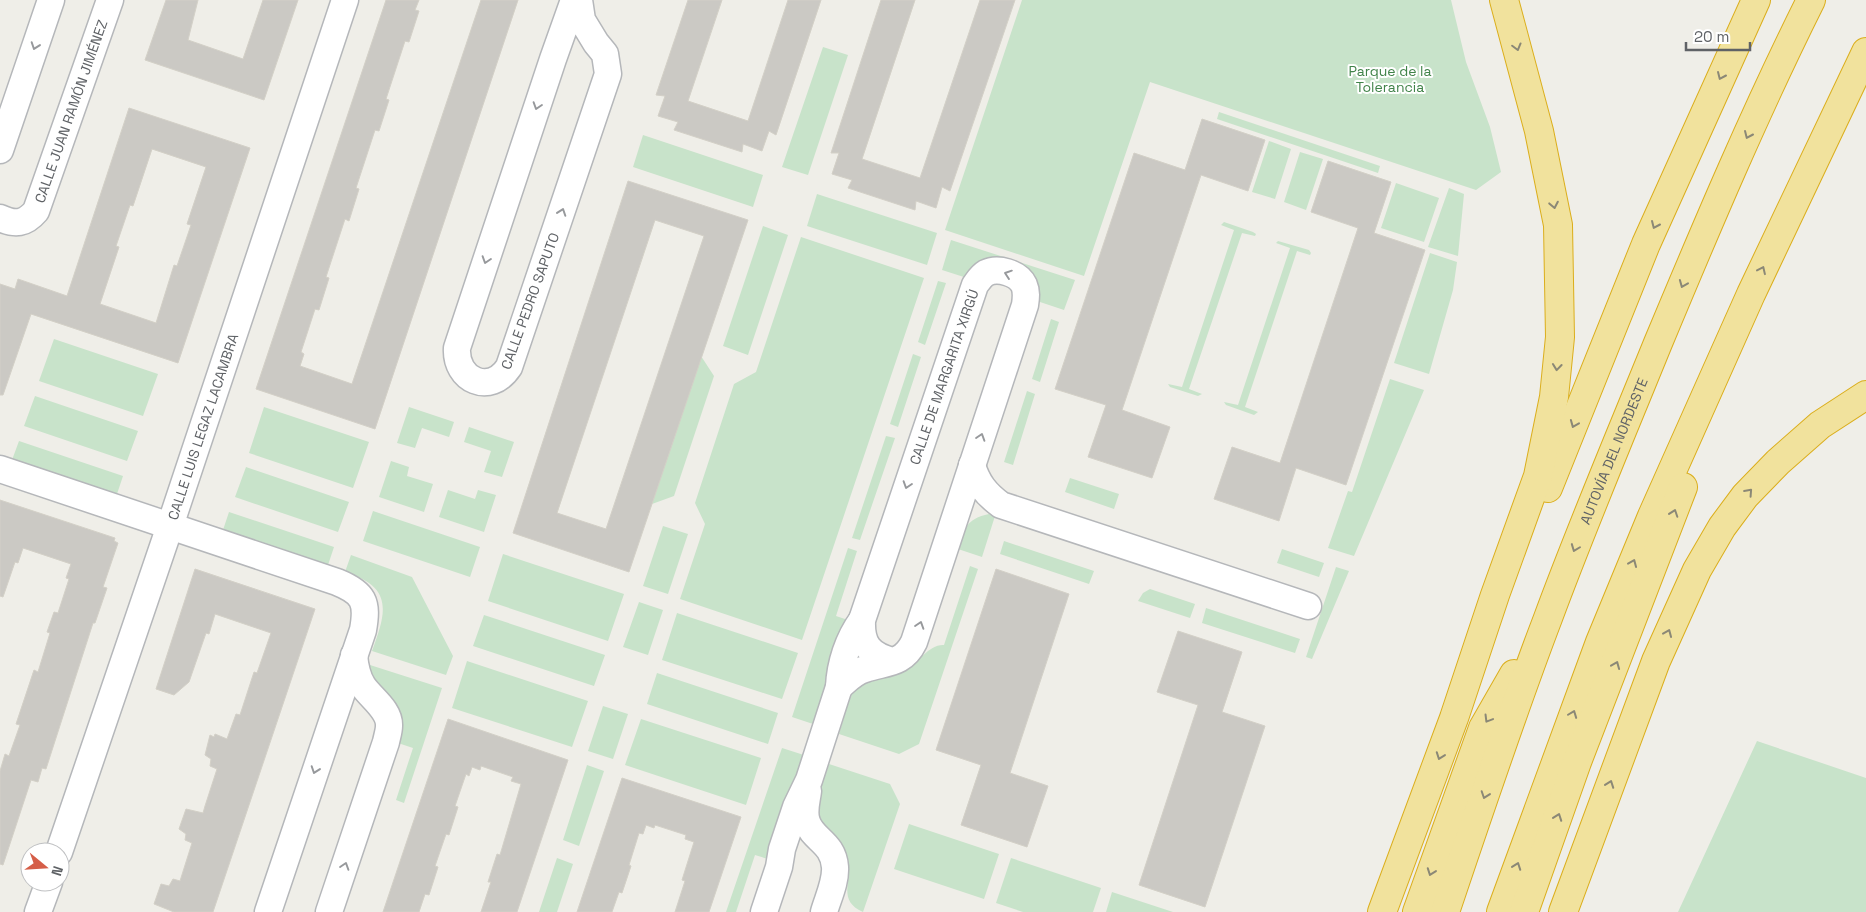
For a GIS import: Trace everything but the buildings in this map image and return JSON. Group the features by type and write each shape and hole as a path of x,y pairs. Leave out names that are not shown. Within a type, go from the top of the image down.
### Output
{"highway":[{"path":"1382,912 1454,718 1538,476 1554,397 1560,337 1558,225 1539,131 1504,0"},
{"path":"1454,718 1505,602 1646,244 1756,0"},
{"name":"AUTOVÍA DEL NORDESTE","path":"1445,912 1548,617 1595,496 1690,266 1782,58 1811,0"},
{"path":"1501,912 1600,642 1652,516 1751,294 1866,52"},
{"path":"1524,912 1577,762 1670,524 1751,294"},
{"path":"1563,912 1656,661 1697,570 1722,527 1745,496 1778,462 1820,425 1866,395"},
{"path":"1417,912 1482,728 1548,617"}],"street":[{"path":"0,150 51,0"},
{"name":"CALLE JUAN RAMÓN JIMÉNEZ","path":"0,218 12,222 22,222 30,218 36,211 110,0"},
{"name":"CALLE LUIS LEGAZ LACAMBRA","path":"62,842 345,0"},
{"name":"CALLE PEDRO SAPUTO","path":"574,0 457,348 458,363 463,372 468,377 486,383 495,381 504,375 509,367 608,74 605,54 582,20 579,0"},
{"path":"553,59 564,48 574,43 596,43"},
{"name":"CALLE DE MARGARITA XIRGÚ","path":"764,912 779,867 782,849 790,824 809,780 839,688 840,673 853,633 862,620 975,285 985,274 993,271 1002,271 1020,280 1025,286 1026,295 914,642 907,654 893,661 857,672 839,688"},
{"name":"CALLE DE MARGARITA XIRGÚ","path":"972,466 979,484 1001,504 1308,606"},
{"path":"0,469 337,582 357,593 365,604 366,613 354,656 268,912"},
{"name":"CALLE DE MARGARITA XIRGÚ","path":"951,527 961,515 972,508 1001,504"},
{"name":"CALLE DE MARGARITA XIRGÚ","path":"862,620 862,636 867,646 874,654 893,661"},
{"path":"329,912 390,726 383,710 361,684 354,656"},
{"path":"331,724 346,708 362,706 382,716 390,726"},
{"name":"CALLE DE MARGARITA XIRGÚ","path":"809,780 806,810 807,823 825,842 831,853"},
{"name":"CALLE DE MARGARITA XIRGÚ","path":"779,867 792,851 799,848 812,846 831,853"},
{"path":"824,912 835,869 831,853"},
{"path":"832,885 838,901 846,912"},
{"path":"38,912 45,892"}],"green space":[{"name":"Parque de la Tolerancia","path":"1022,0 1451,0 1466,62 1490,127 1501,172 1476,190 1150,82 1084,276 945,230"},
{"path":"823,47 848,55 808,175 782,167"},
{"path":"1219,112 1380,166 1378,173 1217,119"},
{"path":"643,135 763,175 753,207 633,167"},
{"path":"1269,141 1291,149 1275,199 1252,192"},
{"path":"1300,152 1323,159 1306,210 1284,202"},
{"path":"1396,183 1439,198 1424,242 1381,228"},
{"path":"1449,188 1464,194 1458,256 1428,247"},
{"path":"817,194 937,233 927,265 807,226"},
{"path":"1224,222 1256,234 1255,236 1242,233 1189,389 1202,394 1198,396 1170,387 1168,384 1182,387 1234,230 1221,225"},
{"path":"763,226 788,235 748,355 723,346"},
{"path":"801,237 924,278 802,640 680,599 705,524 695,503 734,384 756,372"},
{"path":"951,240 1075,280 1064,310 1040,302 1038,290 967,278 942,270"},
{"path":"1278,241 1309,250 1311,253 1310,255 1297,251 1245,407 1258,412 1254,415 1226,405 1224,402 1238,405 1290,248 1276,243"},
{"path":"1430,253 1457,262 1453,290 1429,374 1394,363"},
{"path":"938,281 946,283 925,345 918,342"},
{"path":"1051,319 1059,322 1040,382 1032,379"},
{"path":"54,339 158,374 143,416 39,381"},
{"path":"913,354 921,357 898,427 890,424"},
{"path":"701,356 714,376 674,496 652,504"},
{"path":"1390,379 1424,390 1354,556 1328,548 1348,491 1352,492"},
{"path":"1027,391 1035,394 1013,465 1004,462"},
{"path":"35,396 138,431 127,461 24,426"},
{"path":"264,407 369,442 353,488 249,453"},
{"path":"409,407 454,422 449,437 422,428 415,448 397,443"},
{"path":"469,427 514,442 502,477 484,472 491,451 464,442"},
{"path":"886,436 895,438 860,540 852,538"},
{"path":"19,441 123,476 117,494 12,460"},
{"path":"391,461 409,467 407,476 433,484 424,512 379,497"},
{"path":"246,467 349,502 338,532 235,497"},
{"path":"1070,478 1119,494 1114,509 1065,492"},
{"path":"448,490 475,499 478,490 496,495 484,532 439,517"},
{"path":"373,511 480,547 470,577 363,541"},
{"path":"229,512 334,547 328,565 223,530"},
{"path":"989,514 995,516 982,557 958,549 967,526 975,519"},
{"path":"663,526 688,534 668,594 643,586"},
{"path":"1004,541 1094,571 1089,584 1000,554"},
{"path":"848,548 857,551 836,616 851,621 816,725 792,717"},
{"path":"1282,549 1324,563 1319,577 1277,563"},
{"path":"503,554 624,594 608,641 488,601"},
{"path":"351,555 412,577 453,656 446,675 372,651 381,624 382,602 379,593 372,585 361,578 345,572"},
{"path":"970,566 978,569 919,744 899,754 839,734 849,702 857,687 875,678 901,673 933,648 944,645"},
{"path":"1336,567 1349,571 1312,659 1306,657"},
{"path":"1150,589 1195,604 1190,618 1138,601 1143,593"},
{"path":"639,602 663,610 648,655 623,647"},
{"path":"1206,608 1300,639 1295,653 1202,623"},
{"path":"677,613 798,653 782,699 662,660"},
{"path":"484,615 605,655 594,686 473,646"},
{"path":"467,661 588,701 572,747 452,708"},
{"path":"370,665 442,688 404,803 396,800 413,748 398,743 369,669"},
{"path":"657,673 778,713 768,744 647,704"},
{"path":"603,706 628,714 613,759 588,751"},
{"path":"641,719 761,758 746,805 625,765"},
{"path":"1757,741 1866,778 1866,912 1678,912"},
{"path":"782,748 807,756 771,860 755,855 736,912 726,912"},
{"path":"829,764 890,784 900,804 863,912 854,907 850,901 847,887 849,872 846,857 823,827 817,814 817,800"},
{"path":"587,765 604,771 579,846 563,840"},
{"path":"909,824 999,854 984,899 894,869"},
{"path":"557,858 573,864 557,912 539,912"},
{"path":"1011,858 1101,888 1093,912 1023,912 996,903"},
{"path":"1112,892 1173,912 1106,912"}]}
